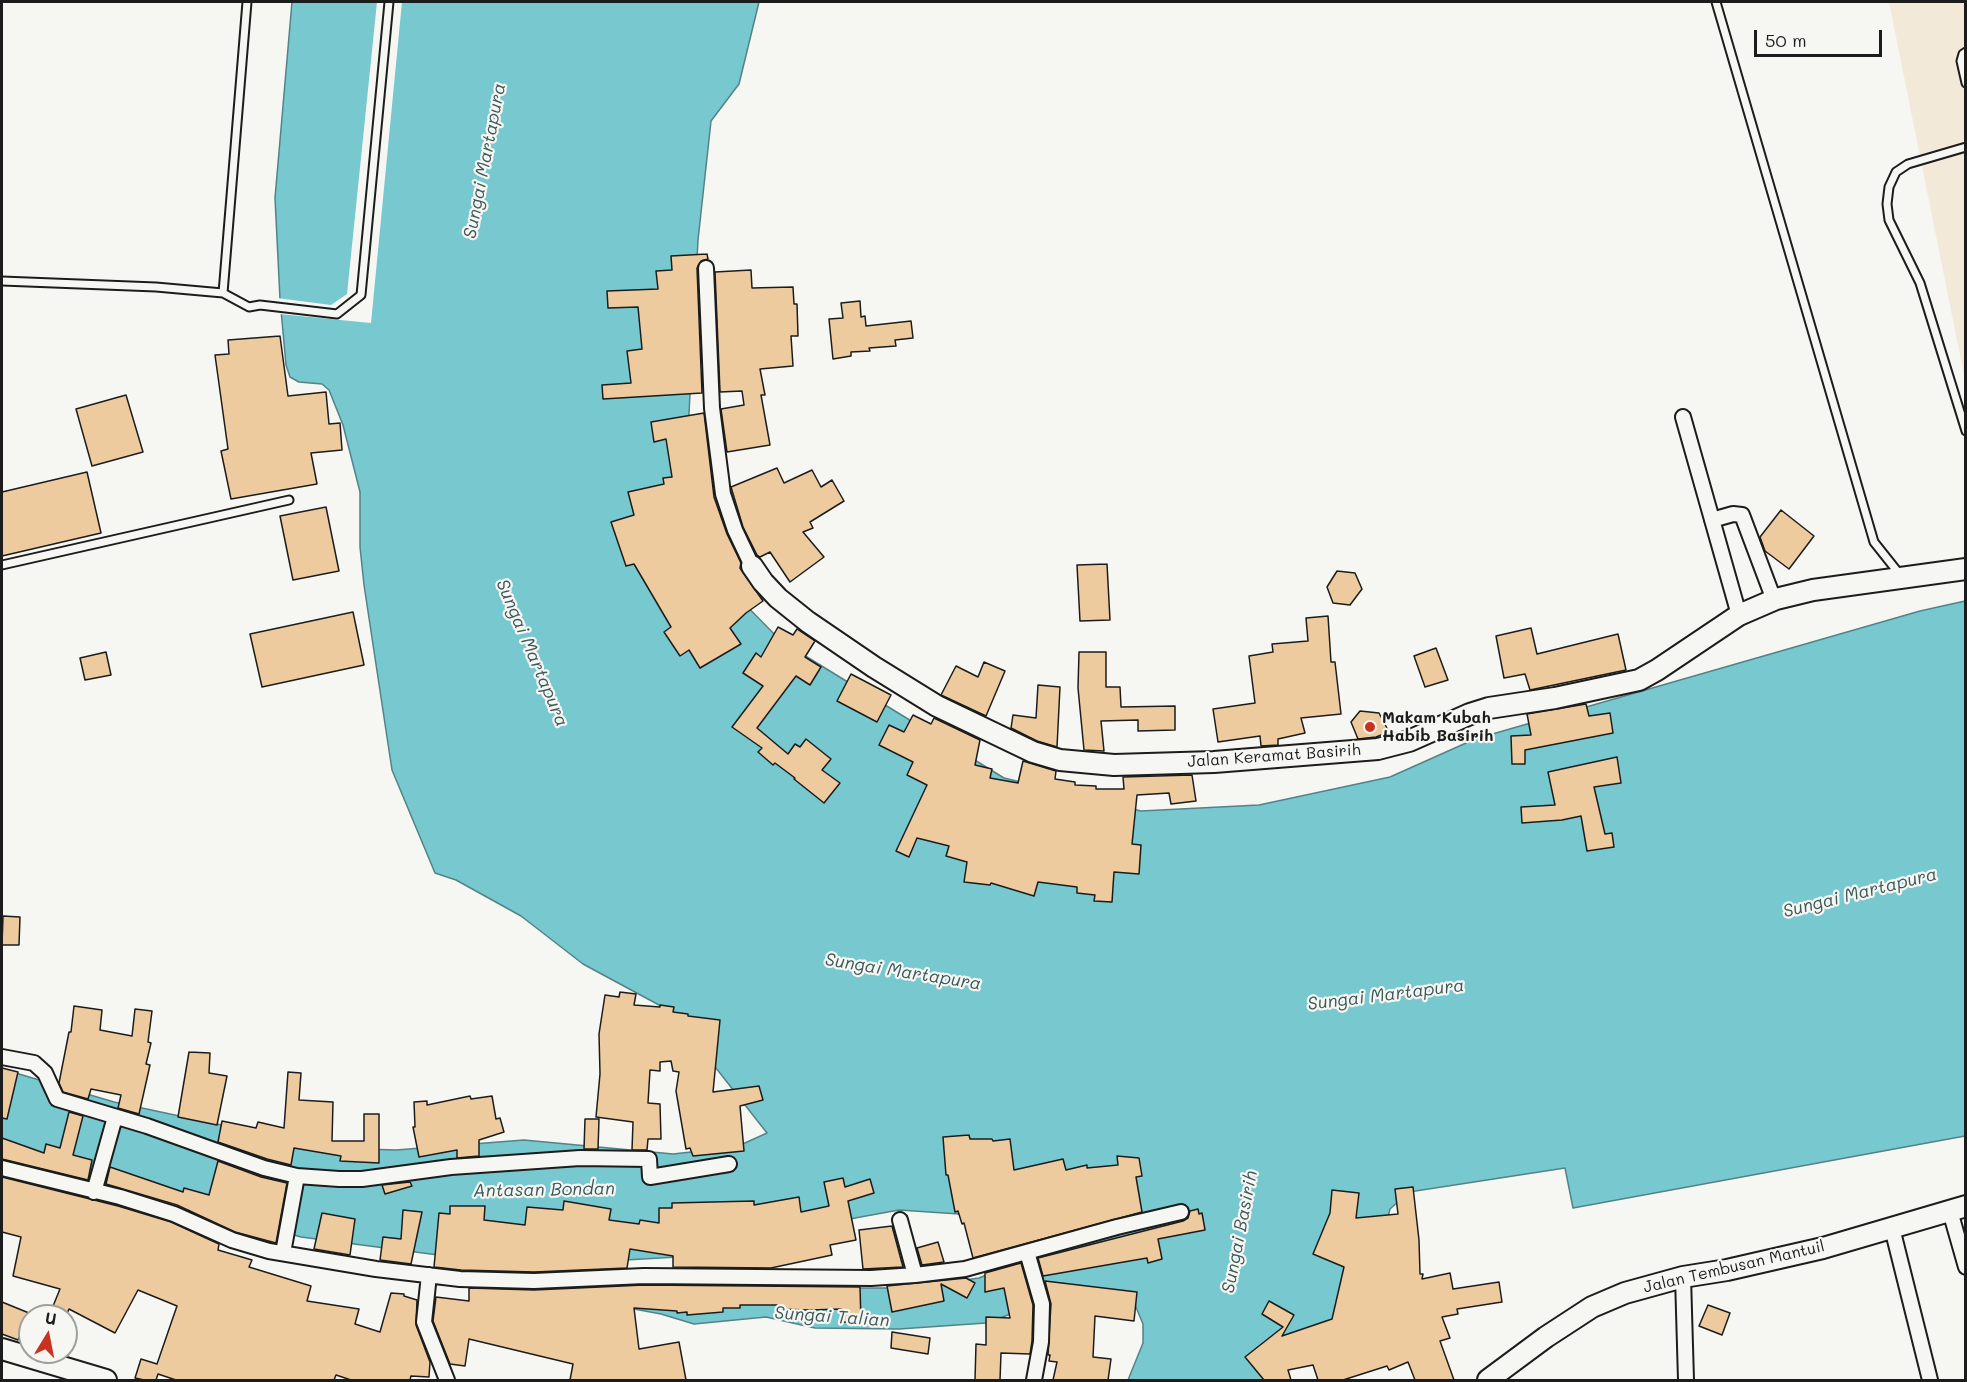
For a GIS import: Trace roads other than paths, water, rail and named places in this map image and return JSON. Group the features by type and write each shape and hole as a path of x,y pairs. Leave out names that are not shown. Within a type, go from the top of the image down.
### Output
{"street":[{"path":"706,268 712,408 723,494 735,530 752,566"},
{"path":"1683,417 1739,615"},
{"path":"1712,520 1732,514 1742,515 1774,600"},
{"name":"Jalan Keramat Basirih","path":"752,566 762,582 778,598 808,622 874,668 937,706 1033,752 1060,760 1114,765 1214,762 1378,749 1409,741 1489,708 1554,698 1639,680 1739,615 1774,600 1813,590 1965,569"},
{"path":"2,1057 34,1063 45,1073 57,1099 147,1126 264,1168 297,1176 362,1179 451,1167 580,1158 649,1159 650,1177 729,1164"},
{"path":"94,1192 116,1117"},
{"path":"2,1168 120,1197 174,1214 232,1240 283,1253 376,1269 460,1279 534,1281 644,1276 871,1278 915,1275 965,1269 1117,1227 1181,1212"},
{"path":"283,1253 297,1176"},
{"path":"1958,1208 1965,1266"},
{"name":"Jalan Tembusan Mantuil","path":"1488,1380 1546,1337 1592,1307 1625,1293 1683,1277 1727,1270 1813,1250 1958,1208"},
{"path":"900,1220 915,1275"},
{"path":"1892,1228 1930,1380"},
{"path":"1027,1252 1042,1304 1041,1342 1034,1380"},
{"path":"429,1275 424,1322 447,1380"},
{"path":"1683,1277 1686,1380"},
{"path":"2,1349 106,1380"}],"lane":[{"path":"223,293 247,2"},
{"path":"2,281 156,287 223,293 249,307 260,305 337,314 361,295 389,2"},
{"path":"1716,2 1874,542 1903,578"},
{"path":"1965,52 1962,54 1961,61 1965,83"},
{"path":"1965,147 1908,164 1896,172 1888,187 1887,204 1889,220 1920,283 1965,431"},
{"path":"2,565 289,500"}],"water":[{"path":"292,2 759,2 739,84 711,121 698,240 686,471 724,583 781,641 1004,778 1141,811 1259,805 1390,777 1475,739 1920,611 1965,601 1965,1136 1573,1208 1565,1168 1409,1192 1390,1209 1383,1235 1383,1285 1375,1309 1359,1328 1335,1341 1288,1358 1276,1380 1128,1380 1143,1343 1143,1324 1133,1300 1082,1288 986,1323 899,1329 815,1328 766,1317 694,1324 634,1309 610,1311 595,1323 600,1380 572,1380 583,1312 600,1298 651,1288 908,1288 979,1278 1035,1255 1040,1247 1029,1230 974,1215 899,1210 822,1224 729,1254 522,1266 301,1237 87,1176 2,1156 2,1069 114,1102 329,1148 396,1150 524,1140 673,1154 736,1147 767,1133 701,1049 659,1005 583,964 521,916 456,880 435,873 392,770 364,585 360,547 360,492 343,425 329,390 322,384 299,382 290,377 286,365 275,198"}],"place":[{"name":"Makam Kubah Habib Basirih","path":"1370,727"}],"water label":[{"name":"Sungai Martapura","path":"485,161"},
{"name":"Sungai Martapura","path":"532,653"},
{"name":"Sungai Martapura","path":"1860,893"},
{"name":"Sungai Martapura","path":"903,972"},
{"name":"Sungai Martapura","path":"1386,995"},
{"name":"Antasan Bondan","path":"544,1190"},
{"name":"Sungai Basirih","path":"1240,1232"},
{"name":"Sungai Talian","path":"832,1317"}]}
